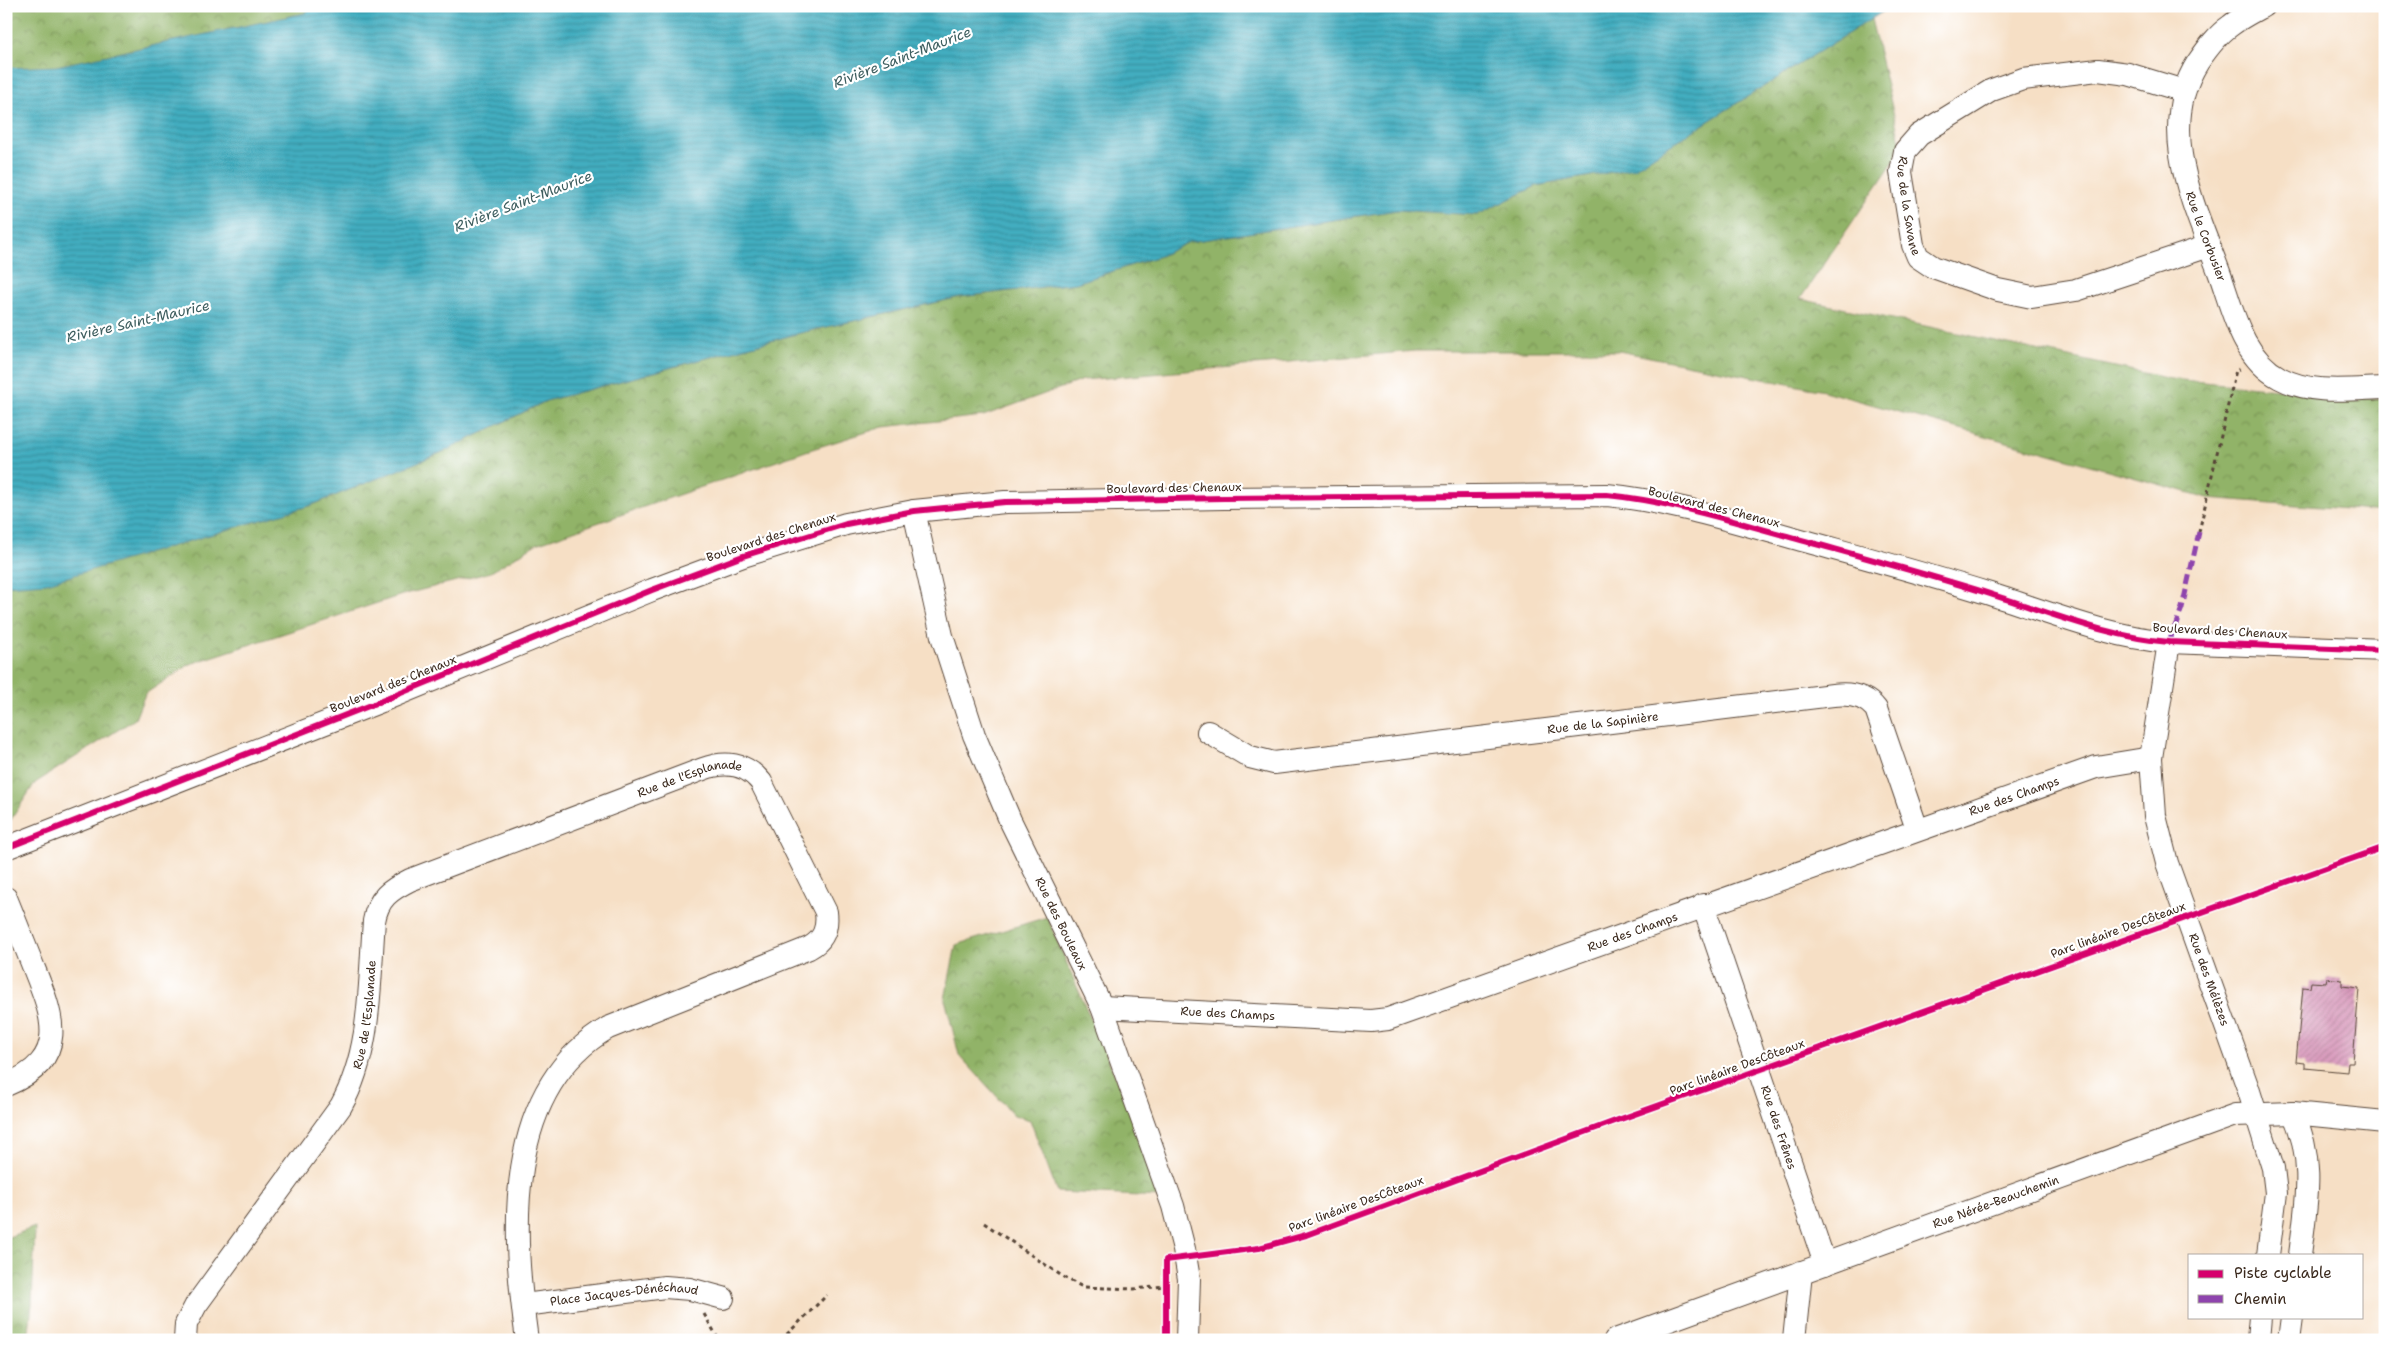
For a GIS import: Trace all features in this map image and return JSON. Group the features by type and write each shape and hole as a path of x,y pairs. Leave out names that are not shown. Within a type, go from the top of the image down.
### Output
{"street":[{"name":"Rue le Corbusier","path":"2263,6 2229,26 2212,42 2195,67 2184,91 2179,112 2180,151 2187,183 2244,342 2256,358 2280,378 2307,387 2327,389 2385,388"},
{"name":"Rue de la Savane","path":"2184,91 2128,74 2098,70 2023,79 1992,90 1919,136 1905,151 1902,172 1913,246 1921,260 1933,267 1998,290 2032,297 2076,290 2209,246"},
{"name":"Boulevard des Chenaux","path":"6,848 379,702 652,590 742,556 846,524 914,511 1005,502 1556,494 1626,497 1733,522 1916,572 2108,630 2169,642 2385,650"},
{"name":"Rue des Bouleaux","path":"914,511 942,636 974,735 1010,820 1102,1006 1178,1224 1188,1279 1187,1340"},
{"name":"Rue des Mélèzes","path":"2169,642 2151,758 2155,816 2167,863 2257,1112 2275,1182 2268,1254"},
{"name":"Rue de la Sapinière","path":"1208,732 1250,757 1274,764 1833,695 1852,695 1868,701 1876,708 1917,829"},
{"name":"Rue des Champs","path":"1102,1006 1380,1021 2096,767 2151,758"},
{"name":"Rue de l'Esplanade","path":"185,1340 186,1324 196,1305 341,1106 350,1090 363,1053 376,910 388,892 410,880 703,769 726,764 746,768 754,773 761,782 826,912 826,928 823,936 818,943 809,948 608,1028 587,1040 560,1069 544,1096 534,1121 522,1171 518,1224 527,1340"},
{"path":"6,898 48,1002 53,1026 50,1042 42,1059 26,1075 6,1085"},
{"name":"Rue des Frênes","path":"1703,905 1826,1264"},
{"name":"Rue Nérée-Beauchemin","path":"1614,1340 2224,1118 2257,1112 2293,1113 2385,1122"},
{"path":"2293,1113 2303,1137 2308,1168 2308,1187 2300,1254"},
{"path":"1794,1340 1801,1272"},
{"name":"Place Jacques-Dénéchaud","path":"524,1305 665,1286 690,1288 722,1298"},
{"path":"2258,1340 2260,1318"},
{"path":"2289,1340 2292,1318"}],"path":[{"path":"2199,532 2236,370 2256,358"},
{"path":"984,1223 1083,1287 1133,1290 1166,1286"},
{"path":"1166,1278 1166,1295"},
{"path":"781,1340 827,1295"}],"green space":[{"path":"6,6 345,6 6,83"},
{"path":"1871,19 1902,149 1800,299 2171,379 2385,399 2385,512 2208,498 1824,391 1619,351 1415,351 1083,380 983,416 883,427 809,450 536,544 491,572 402,595 190,664 145,694 135,719 35,783 6,827 6,586 312,505 445,451 546,401 800,333 960,297 1076,283 1160,256 1189,242 1397,210 1477,215 1536,186 1634,168"},
{"path":"1047,917 1139,1131 1162,1197 1057,1192 1030,1120 1014,1115 959,1055 945,999 956,945"},
{"path":"35,1227 32,1304 28,1340 6,1340 6,1238"}],"water":[{"name":"Rivière Saint-Maurice","path":"315,6 1892,6 1634,168 1536,186 1477,215 1397,210 1189,242 1160,256 1076,283 960,297 800,333 546,401 445,451 312,505 47,583 6,586 6,68 56,66 305,13"}],"building":[{"path":"2327,978 2342,980 2342,986 2359,988 2353,1062 2348,1062 2347,1072 2305,1068 2305,1063 2296,1062 2303,987 2310,988 2311,982 2326,983"}],"marked path":[{"path":"2169,642 2182,608 2199,532"}],"cycle path":[{"path":"6,848 379,702 652,590 743,556 846,524 914,511 1005,502 1607,495 1675,506 1720,518 1940,579 2078,623 2123,635 2169,642 2385,650"},
{"name":"Parc linéaire DesCôteaux","path":"1166,1340 1166,1260 1259,1248 1306,1235 1618,1120 2385,847"}]}
